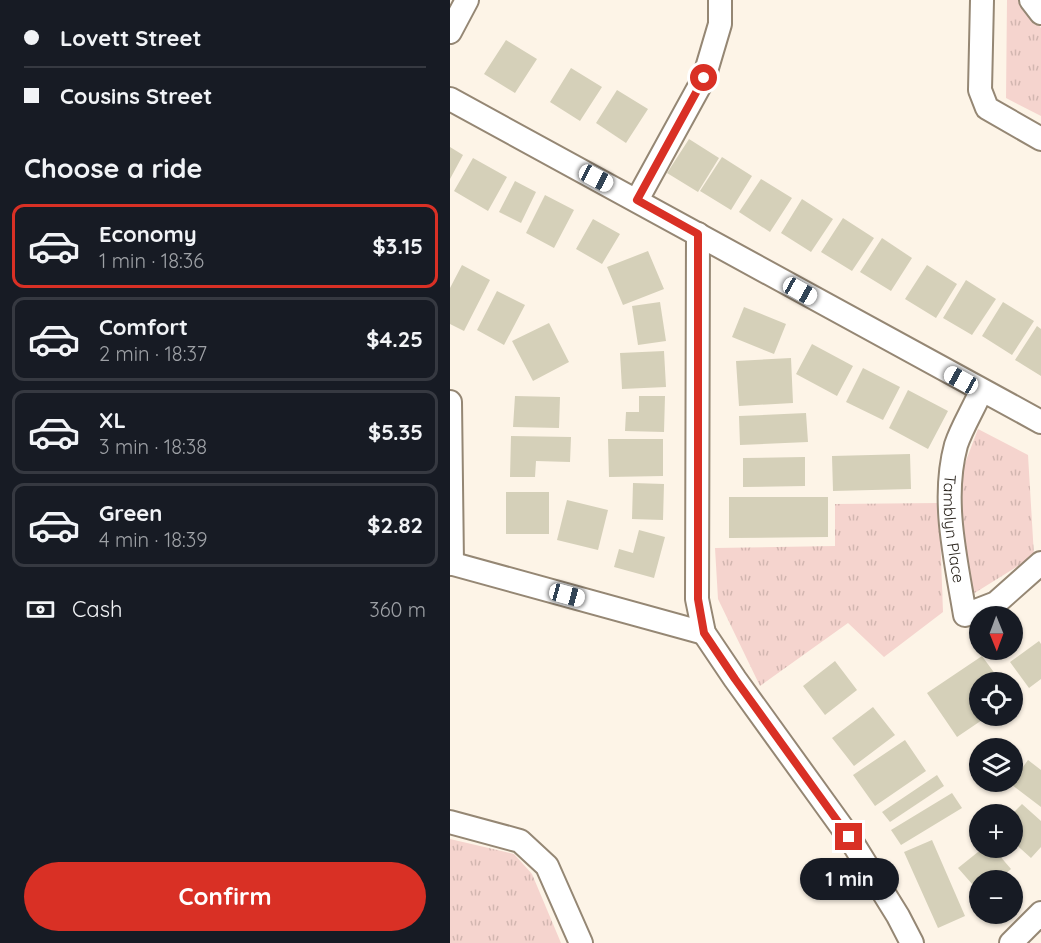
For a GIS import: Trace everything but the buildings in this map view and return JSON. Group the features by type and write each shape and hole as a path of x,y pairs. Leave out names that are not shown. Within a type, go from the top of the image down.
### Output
{"street":[{"path":"450,32 467,0"},
{"path":"637,200 704,78 720,24 720,0"},
{"path":"982,0 980,90 987,108 1041,139"},
{"path":"1031,0 1041,13"},
{"path":"450,99 1041,422"},
{"path":"698,234 698,599 704,633 849,837 912,943"},
{"name":"Tamblyn Place","path":"981,390 957,444 949,487 952,541 964,615 996,603 1041,563"},
{"path":"450,402 451,564 704,633"},
{"path":"450,822 520,841 547,866 581,943"},
{"path":"1011,943 1041,913"}],"green space":[{"path":"1007,0 1022,0 1041,28 1041,116 1006,98"},
{"path":"978,429 1028,455 1034,556 973,594 956,487"},
{"path":"939,503 943,612 884,657 848,623 760,686 718,599 715,548 835,546 835,504"},
{"path":"450,839 514,854 532,874 561,943 450,943"}],"route":[{"path":"704,78 637,200 698,234 698,599 704,633 849,837"}]}
